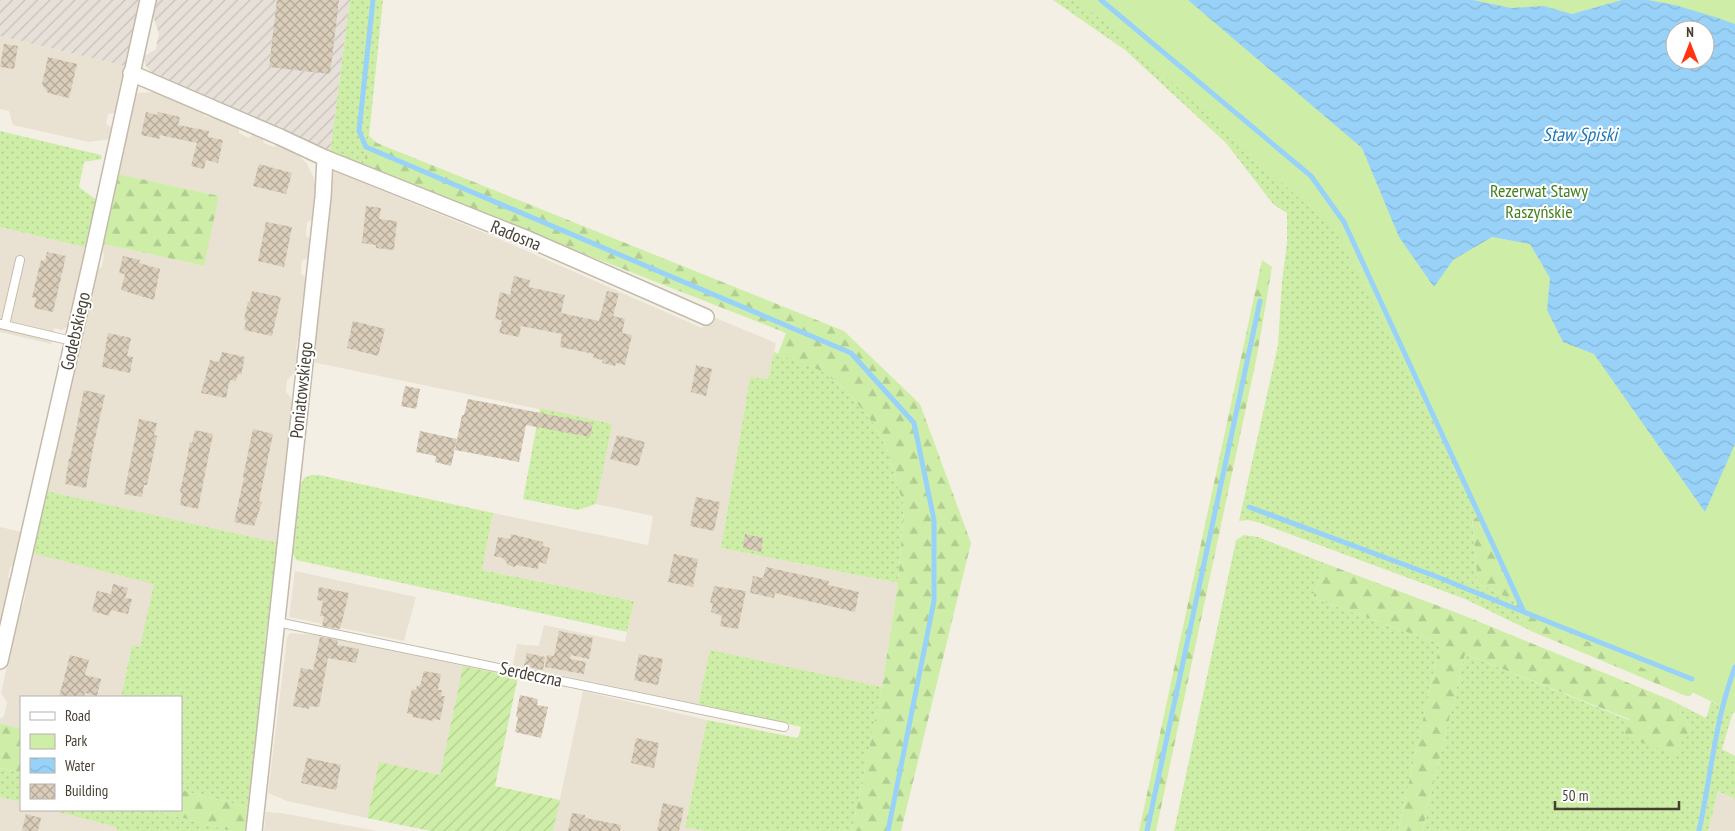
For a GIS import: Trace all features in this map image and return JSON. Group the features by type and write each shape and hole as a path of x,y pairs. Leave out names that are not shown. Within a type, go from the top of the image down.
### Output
{"street":[{"name":"Godebskiego","path":"0,661 92,257 148,0"},
{"path":"132,73 324,158"},
{"name":"Radosna","path":"324,158 528,239 706,318"},
{"name":"Poniatowskiego","path":"254,831 321,213 324,158"}],"lane":[{"path":"20,260 2,325 72,341"},
{"name":"Serdeczna","path":"277,622 784,727"}],"shaded area":[{"path":"0,0 140,0 125,66 0,36"},
{"path":"155,0 350,0 330,154 165,82 151,72 146,66 143,57 156,49 159,34 152,13"},
{"path":"0,36 125,66 115,113 108,114 106,124 112,128 109,139 89,142 13,125 9,111 0,109"},
{"path":"155,92 203,112 204,116 216,117 239,126 239,133 249,138 254,133 261,135 264,143 274,147 278,143 297,153 307,164 314,178 316,191 314,219 307,222 306,235 312,241 310,257 302,261 301,274 308,279 307,293 303,296 301,308 304,311 301,333 298,336 296,349 298,351 296,371 287,380 286,392 294,402 273,603 266,631 265,644 267,650 139,647 132,645 121,696 20,696 20,729 0,723 0,719 4,716 7,702 1,693 20,607 23,605 26,593 24,587 87,312 98,269 102,267 104,244 203,266 219,196 118,174 136,93"},
{"path":"334,171 497,238 702,328 706,314 776,343 768,379 750,377 721,548 898,583 882,687 710,651 698,704 513,665 517,644 539,646 544,625 625,642 634,601 482,570 493,513 648,545 653,516 596,504 611,424 312,362"},
{"path":"0,227 88,248 70,325 62,330 54,328 51,344 0,332"},
{"path":"0,527 22,532 14,566 10,567 8,577 11,580 0,628"},
{"path":"295,571 416,597 404,641 289,617"},
{"path":"290,633 319,635 463,666 440,775 379,763 367,818 287,801 268,793 287,638"},
{"path":"583,691 707,720 685,827 705,831 553,831"},
{"path":"1718,791 1735,799 1735,831 1708,831"},
{"path":"0,797 20,802 20,811 54,811 118,827 117,831 0,831"},
{"path":"266,812 281,813 377,831 264,831"}],"green space":[{"path":"350,0 383,0 369,136 363,167 330,154"},
{"path":"1053,0 1115,0 1332,161 1506,511 1472,520 1478,583 1514,601 1522,622 1531,631 1465,599 1260,523 1248,520 1239,521 1278,345 1282,281 1287,242 1287,213 1274,205 1226,143 1125,50"},
{"name":"Rezerwat Stawy Raszyńskie","path":"1075,0 1735,0 1735,706 1733,712 1525,611 1480,513 1336,232 1110,26"},
{"path":"0,131 101,155 102,159 84,162 79,187 98,201 88,248 0,227"},
{"path":"369,136 377,143 844,331 920,404 971,543 901,831 852,831 882,687 898,583 904,507 887,449 873,423 847,391 822,371 778,354 786,333 363,167"},
{"path":"118,174 219,196 204,266 104,244"},
{"path":"1262,260 1272,267 1257,356 1156,831 1139,831"},
{"path":"774,352 822,371 847,391 873,423 887,449 904,507 898,583 721,548 750,377 768,379"},
{"path":"540,408 612,424 596,504 578,510 523,499"},
{"path":"311,475 319,475 493,513 482,570 634,601 627,632 296,560 292,552 300,486 304,478"},
{"path":"46,491 278,543 273,603 265,638 267,650 250,808 182,790 182,696 121,696 132,645 140,647 154,584 32,553"},
{"path":"1506,511 1697,688 1690,696 1686,696 1531,631 1522,622 1514,601 1478,583 1472,519"},
{"path":"1244,535 1258,537 1324,563 1313,598 1440,644 1398,831 1174,831 1236,540"},
{"path":"1324,563 1460,614 1673,701 1691,728 1674,754 1624,736 1629,719 1465,654 1422,831 1398,831 1440,644 1313,598"},
{"path":"710,650 882,687 852,831 705,831 685,827 707,720 798,738 801,727 698,704"},
{"path":"1735,653 1735,713 1733,712 1722,749 1735,756 1735,799 1718,791 1708,831 1422,831 1465,654 1629,720 1691,728 1673,701 1706,718 1711,702 1719,705 1725,679"},
{"path":"463,666 518,677 495,786 560,800 553,831 431,831 367,818 379,762 440,775"},
{"path":"0,723 20,729 20,773 0,768"},
{"path":"0,768 20,773 20,802 0,797"},
{"path":"182,790 250,808 245,831 231,831 158,811 182,811"},
{"path":"54,811 158,811 231,831 117,831 117,827"}],"water":[{"name":"Staw Spiski","path":"1188,0 1473,0 1511,8 1544,6 1572,14 1622,0 1648,0 1675,5 1735,24 1735,444 1705,512 1594,354 1563,342 1547,310 1550,278 1530,244 1492,237 1453,260 1434,287 1399,237 1362,148"}],"building":[{"path":"277,0 339,0 330,74 269,67"},
{"path":"4,44 18,46 14,69 0,67"},
{"path":"48,57 77,64 69,98 48,93 42,84"},
{"path":"146,112 157,115 158,112 180,117 178,125 209,131 208,137 223,140 218,163 206,160 204,169 191,166 197,143 160,135 160,139 141,135"},
{"path":"259,164 292,173 286,194 253,186"},
{"path":"366,206 381,208 379,219 397,221 394,250 376,248 376,245 362,243"},
{"path":"266,222 292,227 284,267 258,261"},
{"path":"47,252 66,256 53,312 34,308 36,298 32,297 41,260 45,261"},
{"path":"123,256 140,260 139,263 160,269 154,300 121,290 125,274 119,273"},
{"path":"514,276 530,280 529,287 565,295 561,313 599,321 607,291 619,294 613,316 625,319 622,333 632,335 625,365 616,363 615,366 602,363 603,360 593,358 594,354 560,347 562,334 521,326 519,337 499,333 502,320 495,319 500,292 510,295"},
{"path":"252,291 281,297 272,336 244,330 246,320 244,319"},
{"path":"353,321 385,329 378,356 347,348"},
{"path":"108,333 131,338 127,356 133,357 130,373 102,367"},
{"path":"222,352 245,357 241,375 238,374 236,381 230,380 226,398 201,393 210,360 219,362"},
{"path":"696,365 712,369 706,396 691,392"},
{"path":"405,386 420,389 416,409 401,406"},
{"path":"84,390 105,395 86,488 65,484"},
{"path":"468,399 593,423 590,437 526,425 519,462 455,450 462,415 464,415"},
{"path":"139,419 157,423 154,435 157,436 147,485 144,485 142,497 124,494"},
{"path":"253,429 273,434 259,501 262,502 254,526 234,522"},
{"path":"195,430 213,434 198,509 180,505 182,493 180,492 190,442 192,443"},
{"path":"420,431 457,439 451,466 435,462 436,456 416,452"},
{"path":"617,435 645,442 638,466 610,459"},
{"path":"696,497 720,502 714,531 690,526"},
{"path":"511,534 543,542 543,546 550,548 546,564 539,562 538,569 517,565 514,567 508,565 503,558 494,556 498,537 510,539"},
{"path":"745,534 763,538 761,552 743,548"},
{"path":"674,554 698,559 693,587 668,582"},
{"path":"766,567 829,581 828,585 859,592 855,612 775,593 774,598 750,593 753,576 763,578"},
{"path":"113,584 128,588 125,598 132,599 128,614 111,610 109,616 92,611 97,591 111,594"},
{"path":"714,586 746,591 738,629 720,626 722,616 711,612 713,603 710,603"},
{"path":"319,587 349,593 340,629 322,626 324,616 320,616 323,601 317,600"},
{"path":"559,631 593,638 589,659 571,655 570,659 586,662 584,674 545,667 547,655 554,656"},
{"path":"320,637 338,640 337,645 359,649 356,663 328,658 319,707 310,706 309,709 293,706 301,668 313,670"},
{"path":"527,653 545,657 543,670 524,666"},
{"path":"639,654 663,659 658,685 634,680"},
{"path":"70,655 89,660 85,675 101,679 97,696 85,693 84,696 59,696"},
{"path":"424,671 441,674 438,690 442,690 441,696 445,696 440,720 433,719 433,721 413,717 413,715 407,713 412,689 416,690 417,685 420,686"},
{"path":"520,695 538,699 537,705 548,707 541,738 515,732"},
{"path":"636,738 659,743 654,768 631,763"},
{"path":"307,758 341,765 336,790 301,783"},
{"path":"663,803 684,808 679,831 657,831"},
{"path":"572,813 585,815 585,818 621,825 620,831 568,831"},
{"path":"26,814 41,818 38,831 22,831"}],"waterway":[{"path":"373,0 359,131 366,147 851,353 914,423 934,520 934,601 888,831"},
{"path":"1101,0 1311,176 1344,222 1524,612 1692,679"},
{"path":"1147,831 1260,301"},
{"path":"1249,507 1435,576 1524,612"},
{"path":"1699,831 1718,728 1735,667"}]}
